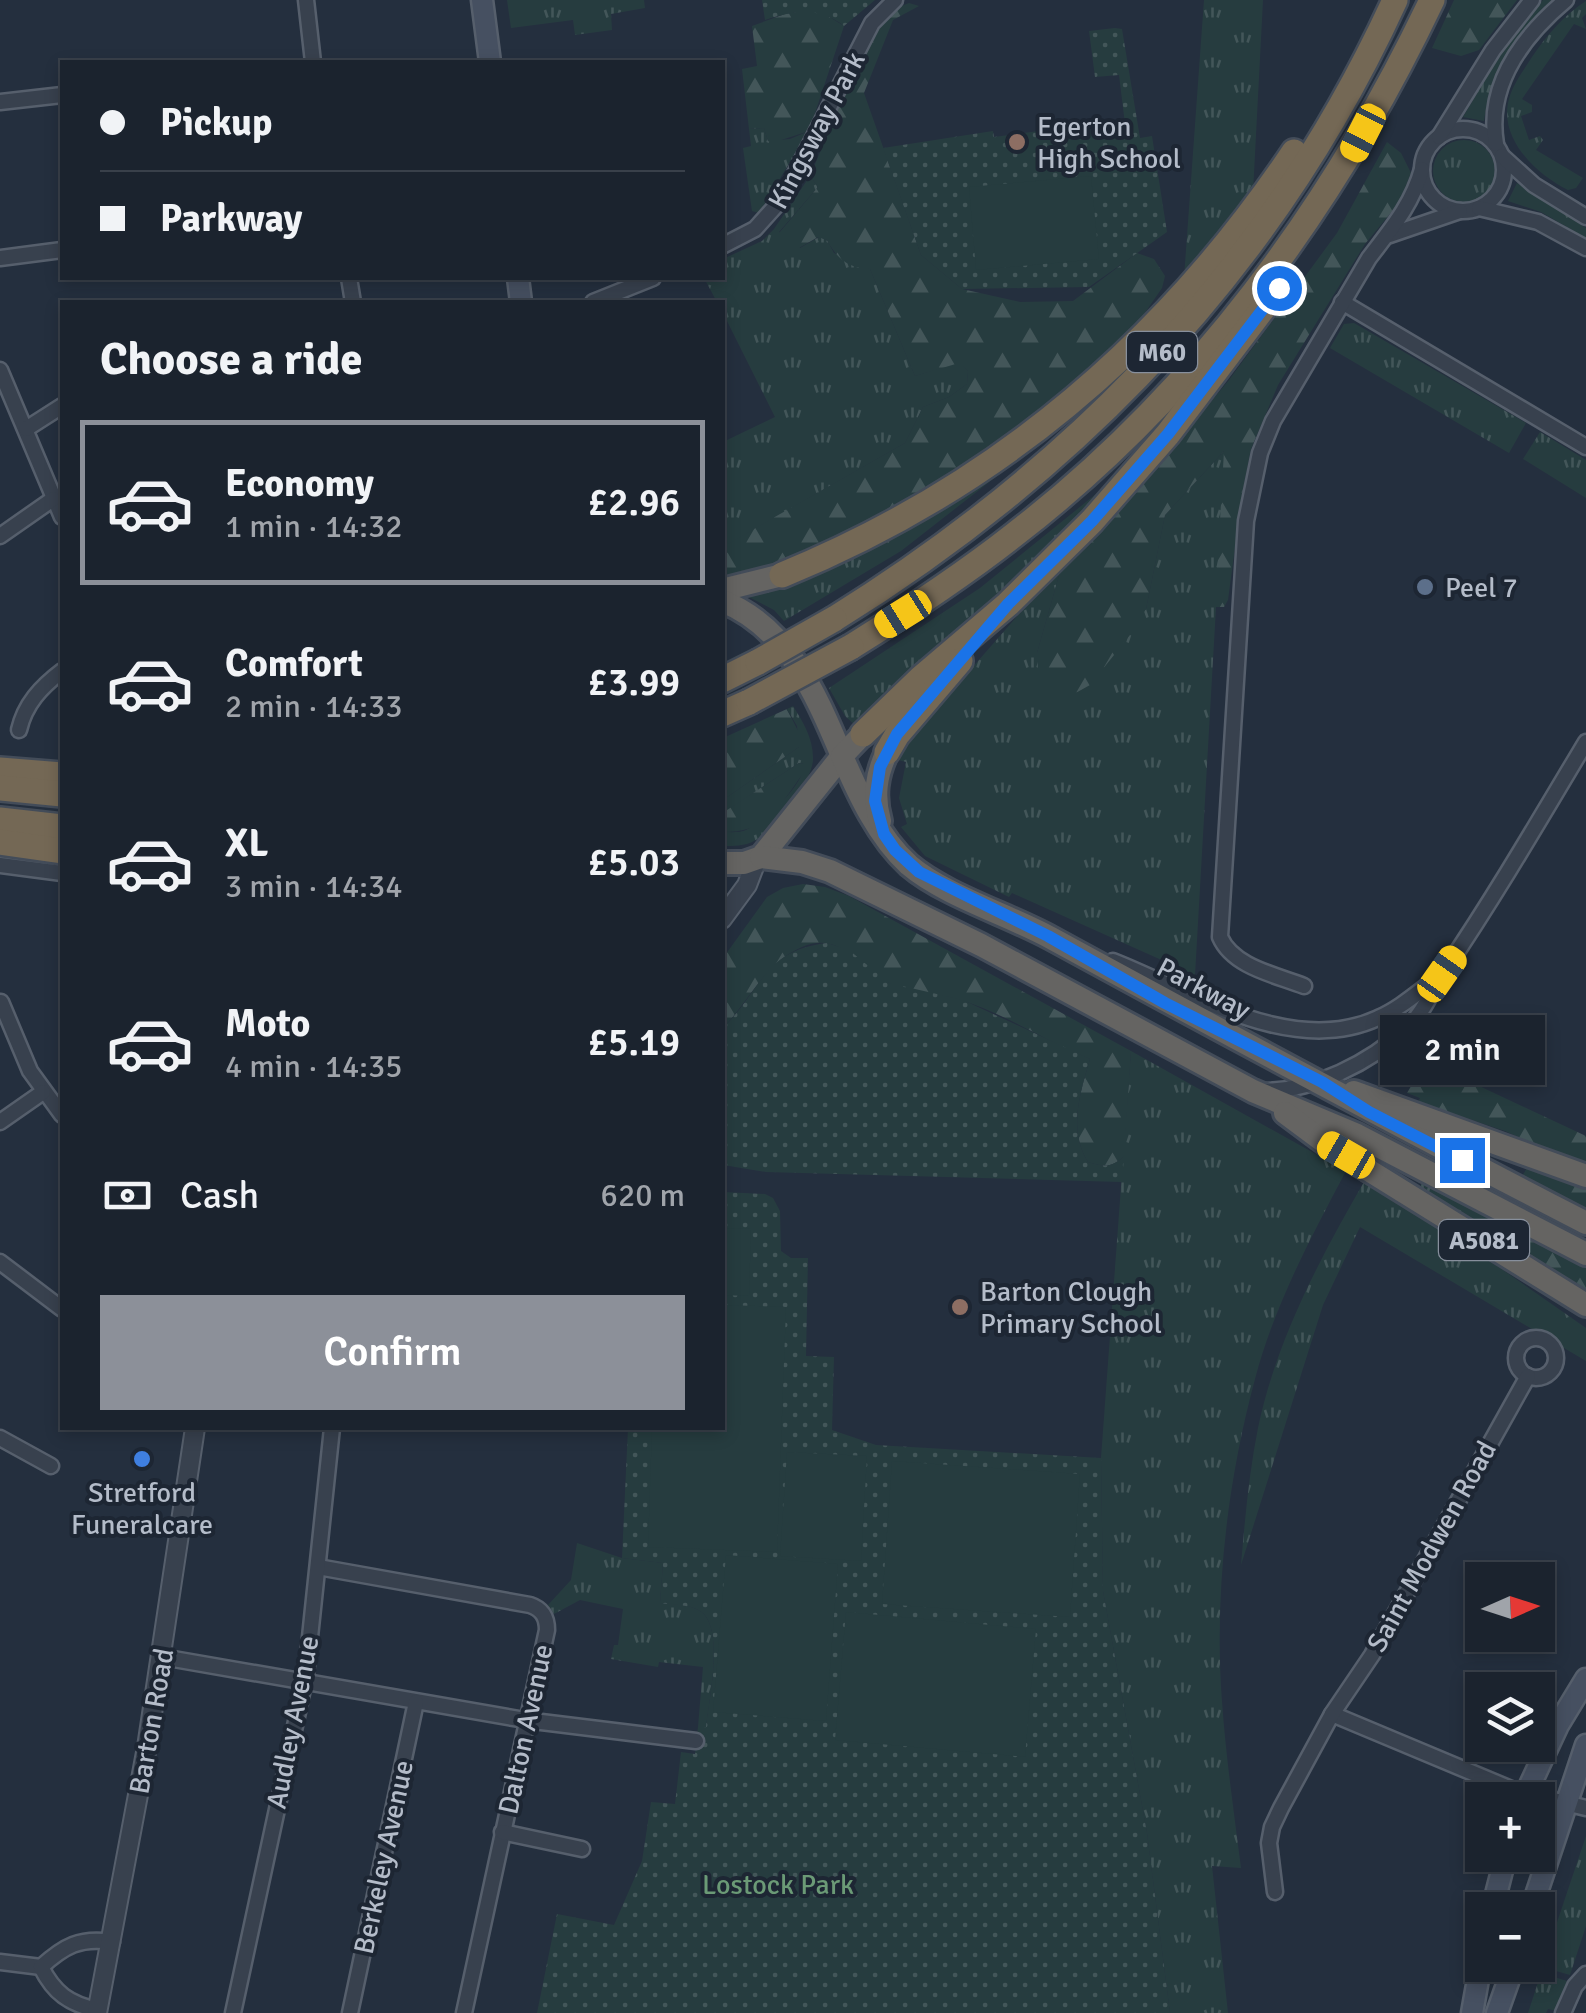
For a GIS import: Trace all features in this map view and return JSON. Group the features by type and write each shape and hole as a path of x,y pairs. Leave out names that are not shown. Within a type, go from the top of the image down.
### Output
{"highway":[{"name":"M60","path":"887,752 897,734 1008,604 1105,507 1249,331 1306,244 1432,0"},
{"name":"M60","path":"782,574 856,542 948,492 1040,430 1094,383 1160,318 1228,240 1284,167 1390,12"},
{"name":"M60","path":"725,678 899,578 980,520 1086,430 1142,374 1195,315 1296,180 1390,12"},
{"name":"M60","path":"725,713 851,648 952,582 1015,535 1149,414 1236,318 1323,198 1363,133"},
{"path":"725,589 782,574"},
{"name":"Parkway","path":"725,602 745,611 777,637 821,708 870,812 895,850 919,872 1320,1081"},
{"name":"M60","path":"863,734 1008,604"},
{"path":"725,863 759,858 863,734"},
{"path":"884,834 875,801 880,767 887,752"},
{"path":"0,770 60,774"},
{"path":"0,788 60,794"},
{"path":"0,820 60,827"},
{"path":"0,842 60,851"},
{"name":"A5081","path":"759,858 802,862 830,871 982,945 1351,1145 1395,1155 1586,1254"},
{"name":"A5081","path":"1320,1081 1409,1121 1586,1176"},
{"name":"A5081","path":"1409,1121 1586,1223"},
{"name":"A5081","path":"1351,1145 1380,1175 1586,1306"}],"main road":[{"path":"482,0 490,60"},
{"path":"1531,1782 1558,1725 1586,1679"},
{"path":"1537,1892 1586,1745"},
{"path":"1472,2013 1478,1982"},
{"path":"1498,2013 1508,1982"}],"street":[{"path":"306,0 314,60"},
{"name":"Kingsway Park","path":"725,244 756,229 782,199 872,23 895,0"},
{"path":"1304,986 1238,959 1226,952 1220,938 1242,562 1252,486 1273,421 1369,258 1390,235 1415,194 1430,146 1493,50 1532,0"},
{"path":"1480,208 1498,192 1504,167 1498,151 1494,101 1504,76 1534,31 1566,0"},
{"path":"0,102 60,95"},
{"path":"1438,138 1462,130 1487,137 1534,185 1586,218"},
{"path":"1422,169 1424,182 1437,202 1460,211"},
{"path":"1390,235 1480,208 1538,222 1586,248"},
{"path":"0,258 60,250"},
{"path":"598,300 648,280"},
{"path":"1342,302 1586,447"},
{"path":"0,370 60,513"},
{"path":"26,429 60,407"},
{"path":"0,536 53,499"},
{"path":"19,730 23,714 34,698 60,673"},
{"path":"1254,1091 1284,1090 1320,1081 1363,1060 1394,1038 1420,1012 1586,742"},
{"path":"725,915 748,884 759,858"},
{"path":"0,865 60,873"},
{"path":"1048,936 1238,1013 1302,1029 1345,1028 1379,1018 1442,974"},
{"path":"0,1002 19,1048 43,1092 60,1113"},
{"path":"0,1122 43,1092"},
{"path":"0,1262 60,1307"},
{"name":"Saint Modwen Road","path":"1275,1892 1272,1828 1332,1714 1372,1655 1528,1376"},
{"name":"Barton Road","path":"98,2012 162,1658 195,1430"},
{"name":"Audley Avenue","path":"232,2013 303,1682 332,1430"},
{"path":"0,1438 51,1466"},
{"name":"Dalton Avenue","path":"318,1567 539,1610 546,1619 464,2013"},
{"path":"162,1658 525,1720 696,1741"},
{"name":"Berkeley Avenue","path":"350,2013 416,1702"},
{"path":"1332,1714 1489,1782"},
{"path":"1555,1802 1586,1808"},
{"path":"502,1832 582,1849"},
{"path":"0,1962 42,1966 74,1942 112,1942"},
{"path":"42,1966 60,1995 75,2005 98,2012"},
{"path":"1563,2013 1569,1996 1586,1974"}],"green space":[{"path":"507,0 644,0 645,8 611,14 612,30 575,35 573,20 511,28"},
{"path":"762,0 875,0 844,26 825,15 806,12 765,20"},
{"path":"1204,0 1263,0 1253,192 1184,278"},
{"path":"1454,0 1517,0 1479,50 1461,56 1432,48"},
{"path":"1543,0 1552,0 1527,25 1507,54 1484,121 1463,117 1507,43"},
{"path":"1586,1 1582,18 1586,29 1574,24 1522,99 1532,105 1532,112 1521,116 1529,140 1540,136 1543,140 1536,150 1583,178 1576,188 1568,190 1544,175 1522,153 1514,141 1507,113 1513,88 1537,49 1563,19"},
{"path":"909,3 919,6 893,20 864,93 921,255 962,289 1020,302 1073,301 1137,253 1154,259 1165,276 1162,288 1089,377 1026,429 858,531 774,568 725,579 725,545 905,443 923,407 949,397 967,384 968,371 959,363 915,376 870,269 844,261 827,240 818,237 799,248 786,244 779,233 818,187 810,176 873,27 887,12"},
{"path":"808,10 823,13 844,26 809,131 772,143 764,128 749,129 742,69 757,66 752,26"},
{"path":"1122,29 1140,138 1152,136 1167,232 1089,287 962,289 921,255 883,148 993,131 994,137 1092,124 1093,128 1125,124 1119,75 1095,77 1089,31"},
{"path":"764,128 768,141 790,139 809,131 759,213 752,211 743,148 751,146 749,129"},
{"path":"1464,140 1486,149 1495,171 1486,193 1464,202 1442,193 1433,171 1442,149"},
{"path":"1387,142 1401,153 1411,173 1399,203 1365,244 1278,385 1251,449 1224,607 1215,607 1224,451 1165,515 1146,609 1130,635 1090,685 1063,700 1039,685 1037,653 1062,565 1145,481 1229,380 1337,233"},
{"path":"810,176 818,187 779,232 800,248 819,237 827,240 834,253 870,269 915,376 959,362 968,371 967,384 949,397 923,407 905,443 725,546 725,441 775,417 725,317 725,300 716,300 705,280 725,280 725,258 762,241"},
{"path":"1091,176 1099,259 976,270 969,187"},
{"path":"1517,183 1586,228 1586,238 1541,212 1508,201"},
{"path":"1354,323 1526,423 1509,453 1330,348 1344,324"},
{"path":"1540,432 1586,460 1586,498 1523,459"},
{"path":"1043,440 901,551 784,621 774,610 749,597 901,528"},
{"path":"1225,450 1195,975 1012,893 1009,897 925,856 901,827 907,824 899,798 906,762 898,760 908,741 1062,565 1037,653 1146,609 1165,515"},
{"path":"1123,472 1034,565 857,727 845,716 829,688 980,588"},
{"path":"793,706 811,744 812,767 807,779 772,827 747,844 725,846 725,832 741,832 754,825 773,811 798,782 804,764 799,763 725,812 725,799 799,747 797,726 787,709"},
{"path":"787,709 801,737 799,747 725,799 725,737"},
{"path":"799,763 804,764 804,772 762,822 725,832 725,811"},
{"path":"803,884 849,896 1131,1051 1124,1156 1112,1164 1099,1165 1088,1162 1082,1150 1078,1111 1090,1059 980,1007 889,983 849,953 828,943 802,947 777,962 725,1026 725,955 767,897 783,888"},
{"path":"827,943 849,950 889,983 963,1000 1090,1059 1078,1111 1078,1137 1088,1162 1108,1165 1124,1156 1122,1182 766,1172 725,1165 725,1026 777,963 806,947"},
{"path":"1131,1051 1346,1171 1272,1325 1245,1418 1230,1499 1222,1580 1220,1662 1241,1868 1212,1866 1228,2013 1170,2013 1147,1833 1103,1591 1101,1458"},
{"path":"1426,1061 1586,1136 1586,1169 1505,1131 1418,1102 1420,1098 1407,1093"},
{"path":"1528,1166 1586,1189 1586,1213 1520,1180"},
{"path":"1423,1181 1529,1236 1521,1245 1524,1253 1419,1189"},
{"path":"1364,1182 1586,1328 1586,1361 1360,1227 1323,1305 1241,1565 1255,1445 1276,1364 1316,1270"},
{"name":"Lostock Park","path":"725,1192 765,1194 773,1198 780,1211 781,1251 791,1258 808,1258 806,1356 834,1357 832,1430 876,1445 1101,1458 1103,1591 1147,1833 1170,2013 537,2013 557,1914 614,1925 642,1861 651,1802 675,1804 681,1752 695,1754 698,1727 706,1727 714,1664 708,1619 691,1607 660,1603 663,1563 622,1558 628,1430 725,1430"},
{"path":"725,1228 751,1229 749,1296 725,1295"},
{"path":"1529,1236 1586,1267 1586,1291 1524,1253 1521,1245"},
{"path":"725,1305 786,1307 777,1552 648,1547 652,1430 725,1430"},
{"path":"787,1452 867,1456 861,1561 780,1556"},
{"path":"892,1461 1080,1474 1070,1617 882,1604"},
{"path":"577,1543 622,1558 663,1563 660,1603 691,1607 708,1619 714,1665 706,1728 698,1727 703,1667 659,1662 658,1667 611,1659 614,1645 618,1645 623,1609 580,1600 554,1614 548,1605 571,1580"},
{"path":"726,1555 838,1564 826,1721 713,1712"},
{"path":"846,1612 1036,1629 1025,1757 835,1740"},
{"path":"1586,1836 1586,1926 1570,1975 1555,1971 1555,1928"},
{"path":"1555,1977 1567,1981 1557,2011 1528,2013 1538,1982 1555,1982"}],"place":[{"name":"Egerton High School","path":"1017,142"},
{"name":"Peel 7","path":"1425,587"},
{"name":"Barton Clough Primary School","path":"960,1307"},
{"name":"Stretford Funeralcare","path":"142,1459"}],"route":[{"path":"1279,288 1168,434 1092,521 1008,604 897,734 880,767 875,801 884,834 919,872 1048,936 1165,1003 1322,1082 1369,1112 1462,1160"}]}
